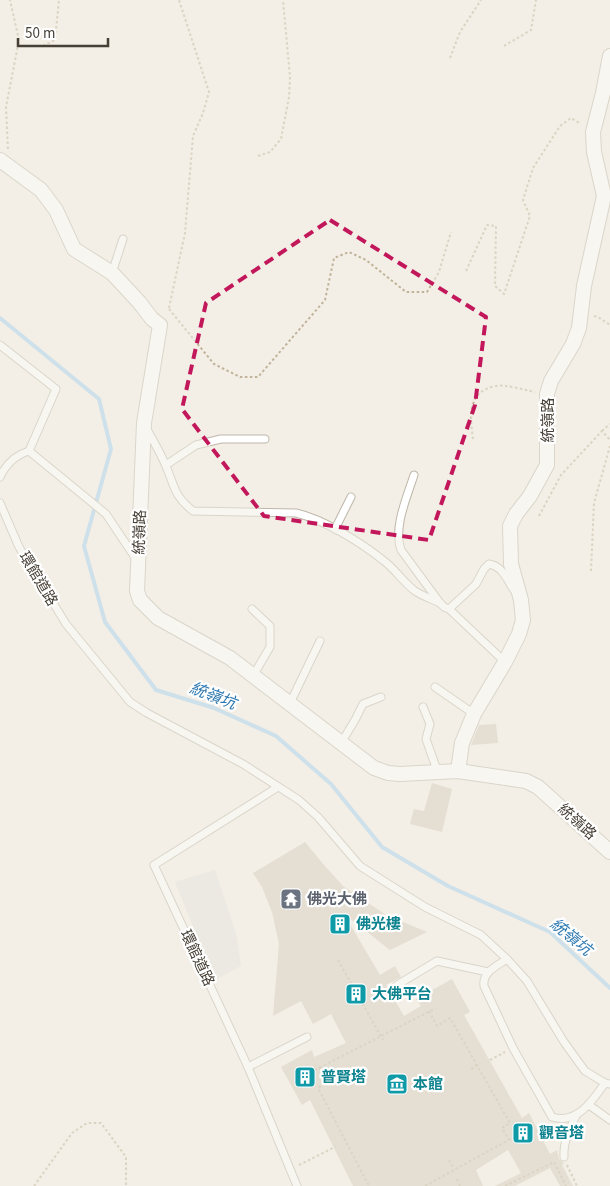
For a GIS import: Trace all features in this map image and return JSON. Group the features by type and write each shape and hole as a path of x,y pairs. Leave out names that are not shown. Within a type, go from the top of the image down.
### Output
{"street":[{"name":"統嶺路","path":"458,772 462,743 474,714 505,662 524,620 511,564 510,526 548,465 547,394 551,381 573,344 579,328 584,286 604,196 594,152 593,132 610,56"},
{"name":"統嶺路","path":"4,163 41,190 56,210 74,249 112,273 152,319 160,325 144,423 137,591 140,600 149,611 169,626 230,658 374,768 388,773 458,772 526,781 538,787 610,852"}],"lane":[{"path":"112,273 123,239"},
{"path":"0,345 56,389 29,451"},
{"path":"144,423 166,465 175,492 184,504 193,511 296,513 310,516 335,529 387,562 415,592 440,602"},
{"path":"166,465 196,445 221,439 265,439"},
{"path":"0,477 10,462 21,453 29,451"},
{"path":"29,451 106,514 139,564"},
{"path":"414,475 398,530 398,542 401,550 444,607 450,609 505,662"},
{"path":"335,529 351,497"},
{"name":"環館道路","path":"0,503 19,546 66,624 130,702 243,764 299,800 318,816 360,866 424,907 481,935 507,958 527,981 564,1042 586,1070 607,1084"},
{"path":"450,609 476,584 489,564 496,565 502,571 520,600"},
{"path":"252,609 270,626 270,647 253,676"},
{"path":"290,703 320,641"},
{"path":"435,687 474,714"},
{"path":"341,743 362,704 381,697"},
{"path":"423,707 430,724 426,739 438,773"},
{"name":"環館道路","path":"278,787 154,865 248,1067 297,1186"},
{"path":"507,958 488,972 484,978 484,986 513,1048 552,1117 563,1118 577,1114 589,1105 607,1084"},
{"path":"397,984 437,961 488,972"},
{"path":"248,1067 307,1037"},
{"path":"589,1105 610,1120"},
{"path":"564,1157 563,1147 577,1114"}],"path":[{"path":"4,163 6,107 19,40 10,0"},
{"path":"43,46 55,40 58,0"},
{"path":"179,0 208,92 203,113 193,136 185,233 169,309 214,364 240,377 258,377 325,300 334,258 349,252 366,260 406,292 426,292 439,272 451,232"},
{"path":"258,156 270,152 281,139 289,97 290,77 283,0"},
{"path":"450,58 460,32 481,0"},
{"path":"504,46 531,30 536,0"},
{"path":"466,272 487,225 496,226 496,286 504,294 530,216 523,200 532,168 560,126 572,118 593,132"},
{"path":"580,314 598,317 610,325"},
{"path":"473,439 470,418 472,403 482,392 497,386 547,394"},
{"path":"539,516 561,475 610,424"},
{"path":"602,431 610,440"},
{"path":"591,571 594,503 610,446"},
{"path":"338,960 383,1040"},
{"path":"315,1070 436,1008"},
{"path":"429,1011 437,1026 450,1018 510,1123 502,1128 509,1140"},
{"path":"490,1060 513,1048"},
{"path":"471,1069 477,1066"},
{"path":"319,1067 327,1083 318,1088 369,1186"},
{"path":"34,1186 72,1133 87,1123 101,1123 126,1157 126,1186"},
{"path":"425,1186 514,1137"},
{"path":"345,1142 350,1140"},
{"path":"290,1170 335,1146"},
{"path":"564,1157 577,1186"},
{"path":"449,1160 454,1169"},
{"path":"505,1186 554,1162 566,1186"},
{"path":"457,1179 460,1186"}],"highlighted area":[{"path":"330,220 486,317 475,405 429,540 264,516 182,409 206,303"}],"shaded area":[{"path":"215,870 237,937 241,966 215,980 175,882"}],"building":[{"path":"496,724 498,743 471,745 479,725"},
{"path":"432,783 452,789 442,832 410,824 414,809 424,811"},
{"name":"本館","path":"305,842 343,886 386,915 427,932 390,950 344,914 380,975 395,966 401,977 386,985 404,1016 421,1006 416,999 452,979 470,1012 464,1015 522,1118 529,1113 550,1154 557,1150 559,1159 563,1162 564,1164 562,1165 573,1186 560,1186 550,1168 515,1186 495,1186 521,1173 508,1150 476,1170 483,1186 353,1186 310,1100 302,1105 281,1067 312,1050 314,1057 346,1043 331,1014 313,1024 301,1001 273,1016 279,944 272,912 262,887 253,873"}],"waterway":[{"name":"統嶺坑","path":"0,318 99,399 111,449 84,546 105,622 156,690 214,708 276,736 331,784 382,847 448,886 550,932 610,988"}],"place":[{"name":"佛光大佛","path":"291,899"},
{"name":"佛光樓","path":"340,924"},
{"name":"大佛平台","path":"356,994"},
{"name":"普賢塔","path":"305,1077"},
{"name":"本館","path":"397,1084"},
{"name":"觀音塔","path":"523,1133"}]}
